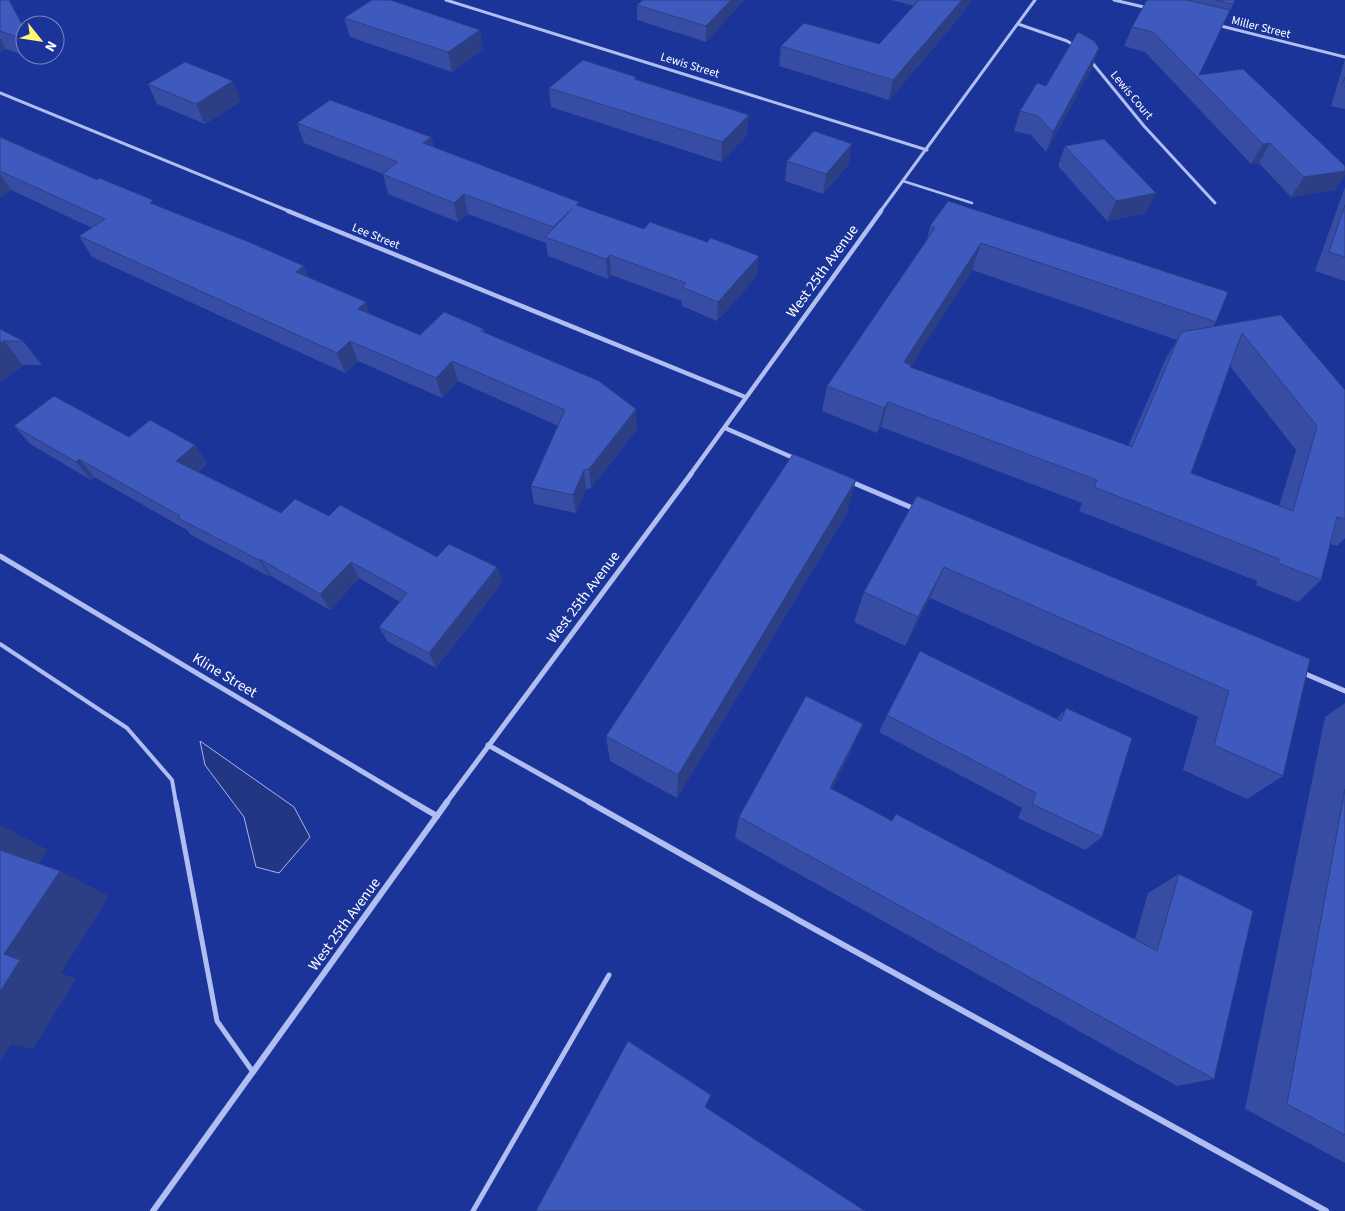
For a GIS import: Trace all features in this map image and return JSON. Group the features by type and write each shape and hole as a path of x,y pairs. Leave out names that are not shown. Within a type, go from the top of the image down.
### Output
{"street":[{"name":"Lewis Street","path":"446,0 927,150"},
{"name":"West 25th Avenue","path":"153,1211 488,745 725,428 745,397 1035,0"},
{"path":"1114,0 1153,10"},
{"path":"1018,24 1066,41 1081,49"},
{"name":"Miller Street","path":"1210,24 1345,57"},
{"name":"Lewis Court","path":"1087,57 1144,126 1215,203"},
{"name":"Lee Street","path":"0,93 745,397"},
{"path":"725,428 805,463"},
{"path":"842,478 924,513"},
{"name":"Kline Street","path":"0,556 437,816"},
{"path":"1299,672 1345,691"},
{"path":"488,745 800,921 1326,1211"}],"lane":[{"path":"903,181 972,203"},
{"path":"0,644 127,728 172,780 218,1021 253,1072"},
{"path":"473,1211 609,975"}],"water":[{"path":"200,741 294,807 310,837 279,873 256,867 244,817 205,765"}],"building":[{"path":"0,0 9,0 17,15 15,15 15,36 0,31"},
{"path":"372,0 390,0 480,30 448,52 344,18"},
{"path":"643,0 731,0 706,26 637,5"},
{"path":"919,0 962,0 893,80 781,46 804,23 879,44"},
{"path":"1147,0 1187,0 1230,10 1199,75 1243,69 1345,166 1345,171 1304,177 1270,143 1263,144 1153,32 1132,27"},
{"path":"1216,0 1235,0 1233,4"},
{"path":"1078,32 1094,41 1099,48 1053,132 1038,116 1020,111 1037,83 1046,86"},
{"path":"583,60 636,77 634,79 749,115 722,142 549,88"},
{"path":"185,62 233,81 196,104 148,84"},
{"path":"330,100 431,137 423,143 579,202 576,205 644,229 650,222 707,242 711,238 759,256 718,302 682,287 686,283 610,255 606,259 545,237 572,209 553,227 464,194 454,203 382,174 398,162 297,123"},
{"path":"814,131 852,144 826,174 787,161"},
{"path":"0,137 97,180 99,178 153,200 150,203 304,266 296,272 366,302 358,309 420,335 444,312 484,329 481,331 599,381 636,409 589,469 584,470 573,495 531,486 565,410 452,361 436,378 350,341 337,353 79,236 105,219 0,171"},
{"path":"1104,139 1156,193 1116,201 1065,146"},
{"path":"948,201 1228,292 1216,322 981,243 904,362 911,365 910,367 1132,447 1181,332 1281,315 1345,390 1345,519 1337,517 1321,580 1278,563 1279,559 1094,487 1097,480 888,402 884,408 827,386 935,228 930,226","holes":["1242,333 1317,426 1293,511 1191,473"]},
{"path":"1345,205 1345,257 1329,252"},
{"path":"0,329 23,341 4,341 0,343"},
{"path":"54,396 129,437 150,420 195,445 176,461 281,513 295,499 329,516 340,505 437,557 449,544 497,567 429,653 379,627 407,593 351,562 320,594 260,559 178,518 180,516 79,459 76,462 14,426"},
{"path":"793,454 856,480 678,775 606,736"},
{"path":"917,496 1310,659 1283,776 1214,745 1229,691 944,567 918,617 864,592"},
{"path":"920,651 1061,721 1066,708 1132,738 1102,837 1032,804 1036,793 887,715"},
{"path":"806,696 863,724 830,788 892,821 896,814 1157,951 1179,874 1253,911 1214,1079 739,817"},
{"path":"1345,789 1345,1135 1287,1104"},
{"path":"0,850 60,871 4,954 20,960 0,992"},
{"path":"628,1041 711,1095 705,1107 865,1211 536,1211"}]}
